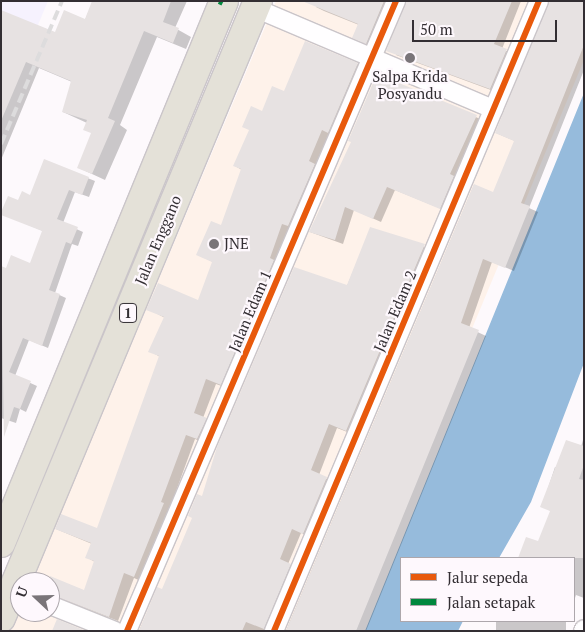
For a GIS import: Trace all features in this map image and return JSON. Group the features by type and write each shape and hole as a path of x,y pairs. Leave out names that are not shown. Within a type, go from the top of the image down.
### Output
{"highway":[{"name":"Jalan Enggano","path":"1,544 222,2"},
{"name":"Jalan Enggano","path":"24,572 256,4"},
{"name":"Jalan Enggano","path":"1,618 10,602"}],"street":[{"name":"Jalan Edam 1","path":"126,631 396,1"},
{"name":"Jalan Edam 2","path":"274,631 539,1"},
{"path":"256,4 372,58 493,109"},
{"path":"60,609 115,631"}],"shaded area":[{"path":"1,1 48,1 1,113"},
{"path":"276,1 584,1 584,60 346,631 10,631 14,622 60,622 60,572 35,572"}],"water":[{"path":"584,93 584,363 531,502 500,557 400,557 400,622 462,622 458,631 365,631"}],"building":[{"path":"92,1 171,1 163,22 179,28 173,43 144,31 108,118 115,121 92,174 77,168 91,133 83,130 87,120 62,112 71,81 26,62 1,121 1,10 55,32 64,10 85,19"},
{"path":"302,1 384,1 366,44 352,38 358,24"},
{"path":"406,1 512,1 494,44 507,49 490,89 386,51"},
{"path":"549,1 584,1 584,45 521,203 530,206 505,268 483,259 461,323 479,330 356,631 286,631 474,184 493,192 514,141 495,133"},
{"path":"305,41 358,63 328,133 322,130 309,161 315,164 288,226 282,224 270,258 274,260 221,385 206,379 194,413 207,418 197,439 186,435 161,502 164,503 134,577 124,573 109,617 60,598 60,580 84,590 94,561 85,558 91,543 55,529 61,514 97,528 159,356 148,352 164,317 146,310 158,283 198,300 212,262 196,255 211,221 221,225 241,169 233,166 249,130 242,127 251,106 262,111 272,86 284,91"},
{"path":"377,74 477,115 450,174 454,176 440,209 387,187 373,219 345,207 335,240 309,232 351,142 348,141"},
{"path":"44,159 89,177 82,195 69,190 57,219 78,227 71,244 66,242 49,290 60,294 42,346 23,338 9,372 31,381 20,409 14,407 4,437 1,266 6,268 11,255 30,263 42,231 1,215 1,212 8,196 18,200 22,191 30,195"},
{"path":"370,227 425,244 346,431 329,424 311,470 327,477 303,534 292,529 280,559 291,564 264,629 246,622 242,631 139,631 157,587 162,589 192,518 188,516 197,494 202,496 217,447 294,267 347,285"},
{"path":"566,440 584,446 584,465 579,479 584,480 584,558 518,557 526,537 538,541 550,511 540,507"},
{"path":"60,620 86,631 52,631 56,622 60,622"}],"railway":[{"path":"1,144 62,1"}],"marked path":[{"path":"219,1 223,3"}],"cycle path":[{"path":"127,631 396,1"},
{"path":"274,631 539,1"}],"place":[{"name":"Salpa Krida Posyandu","path":"410,58"},
{"name":"JNE","path":"214,244"}]}
